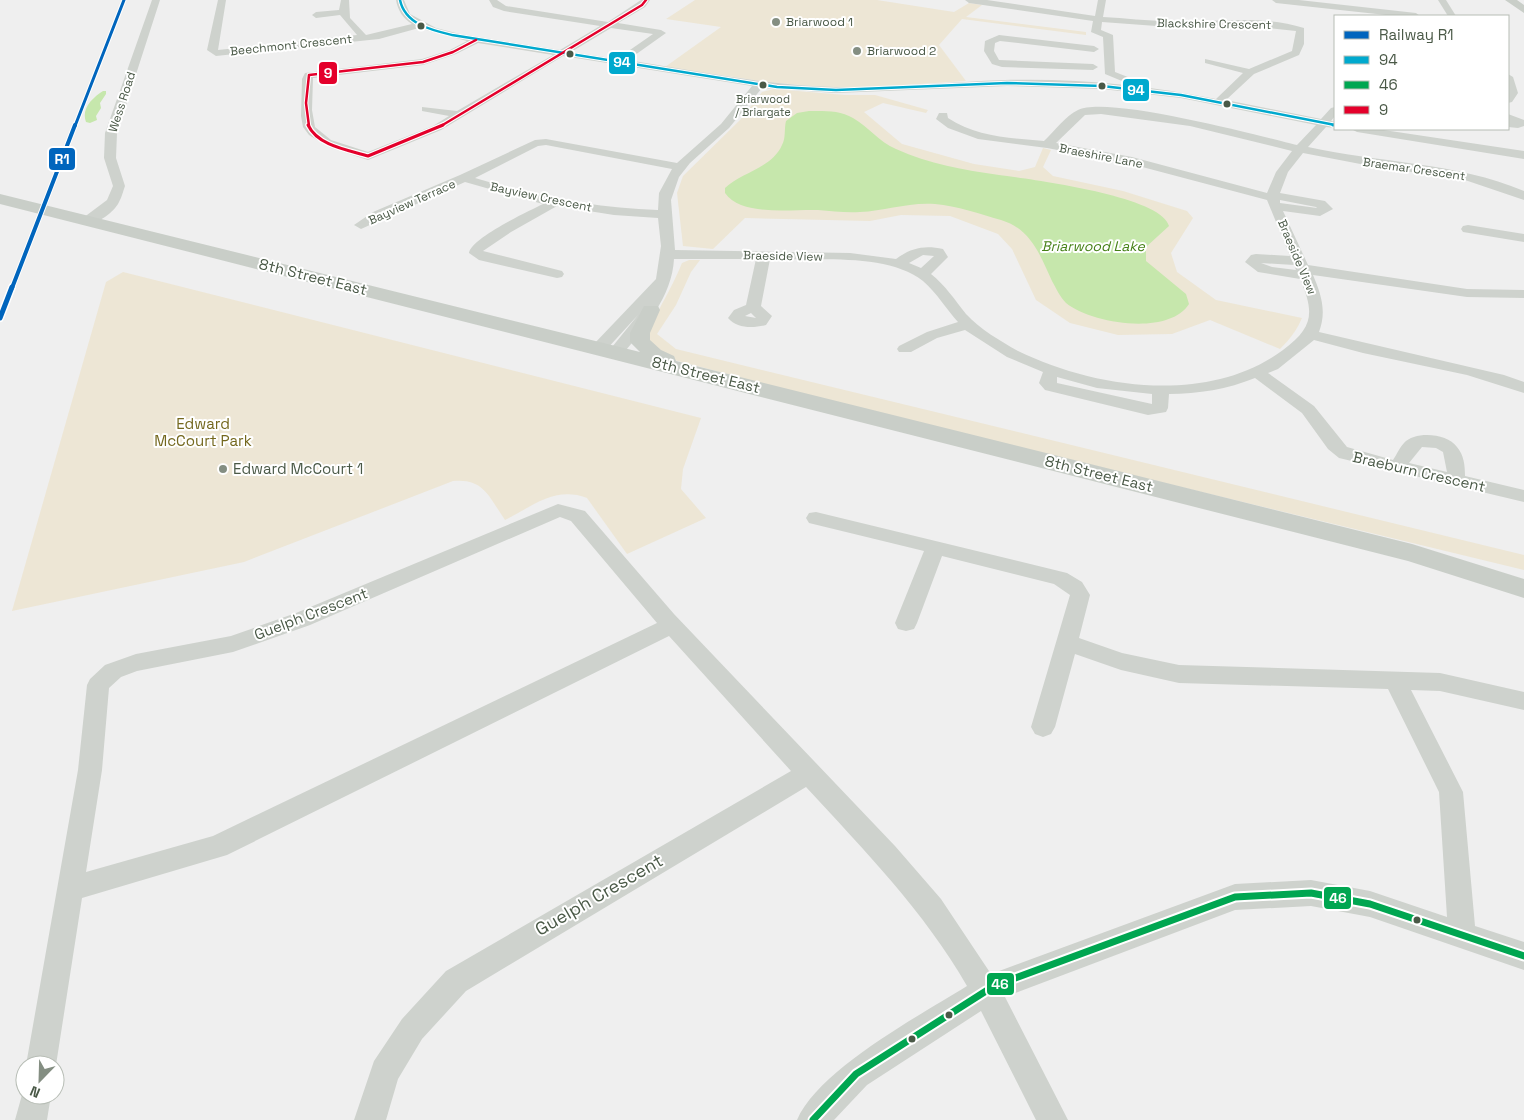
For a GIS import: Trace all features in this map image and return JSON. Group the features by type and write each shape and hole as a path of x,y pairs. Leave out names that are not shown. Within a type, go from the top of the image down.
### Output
{"main road":[{"path":"1510,0 1524,10"},
{"path":"1520,0 1524,2"},
{"name":"8th Street East","path":"0,200 607,350 1412,553 1524,589"},
{"path":"651,310 640,333 640,342 645,348 665,360 714,377"},
{"name":"8th Street East","path":"1412,553 1446,558 1524,577"}],"street":[{"name":"Wess Road","path":"86,221 112,202 119,186 110,158 111,133 156,0"},
{"name":"Beechmont Crescent","path":"222,0 212,50 216,53 364,38 421,25"},
{"path":"342,12 345,0"},
{"path":"400,0 401,8 405,13 421,25 448,34 560,54 759,84 836,90 1007,84 1093,86 1181,96 1330,124"},
{"path":"411,0 418,14 444,27 466,34 526,44 526,48"},
{"path":"492,0 496,5 504,8 660,34 619,62"},
{"path":"481,41 451,58 309,75 307,77 309,126 314,134 326,141 368,156 437,128 645,3 646,0"},
{"name":"Blackshire Crescent","path":"969,0 1100,20 1185,24 1262,24 1301,30 1300,44 1296,52 1250,72 1218,102"},
{"path":"1032,10 1044,0"},
{"path":"1093,86 1094,49 1102,0"},
{"path":"1276,0 1407,15"},
{"path":"1442,0 1451,15"},
{"path":"342,12 364,38"},
{"path":"316,15 342,12"},
{"path":"1096,32 1108,35 1110,74 1130,82 1168,88 1181,96"},
{"path":"1093,67 1002,64 995,62 989,51 990,41 999,38 1094,49"},
{"path":"1208,61 1250,72"},
{"path":"1509,80 1513,93 1509,99"},
{"path":"607,350 651,310 664,278 668,255 665,193 680,166 725,126 759,84"},
{"path":"426,109 459,115"},
{"name":"Braeshire Lane","path":"1047,145 1076,116 1086,110 1178,121 1302,149"},
{"path":"943,115 942,119 948,124 981,136 1047,145"},
{"path":"1509,117 1521,123 1516,125 1509,124"},
{"path":"1274,200 1284,168 1330,124"},
{"path":"1362,130 1524,154"},
{"path":"1462,132 1465,146"},
{"name":"Bayview Crescent","path":"464,178 519,154 535,143 546,142 680,166"},
{"name":"Braeshire Lane","path":"1047,145 1132,160 1274,200"},
{"name":"Braemar Crescent","path":"1302,149 1387,166 1463,175 1518,188 1524,196"},
{"name":"Bayview Crescent","path":"464,178 506,192 556,202 638,213 666,214"},
{"name":"Bayview Terrace","path":"361,225 378,215 464,178"},
{"name":"Braeside View","path":"668,255 848,257 898,264 924,274 940,288 968,324 1005,351 1051,370 1047,383 1051,387 1148,410 1160,408 1161,389 1199,388 1257,373 1289,354 1310,334 1316,320 1314,292 1274,200"},
{"path":"556,202 492,237 476,250 476,253 484,257 557,274"},
{"path":"1468,229 1524,238"},
{"path":"898,264 916,251 924,249 938,252 941,256 924,274"},
{"path":"753,307 764,255"},
{"path":"1303,268 1468,293 1524,294"},
{"path":"607,350 635,307 664,278"},
{"path":"905,349 932,334 968,324"},
{"path":"1310,334 1340,343 1456,366 1500,378 1524,388"},
{"name":"Braeburn Crescent","path":"1257,373 1284,391 1313,416 1321,424 1336,450 1363,459 1524,496"},
{"path":"1398,467 1410,447 1418,440 1427,441 1451,449 1456,456 1456,480"},
{"name":"Guelph Crescent","path":"43,1055 90,770 98,685 113,671 136,664 233,644 304,619 558,510 578,516 617,565 671,626 894,864 944,925 986,991 1052,1120"},
{"path":"816,518 1060,578 1075,587 1080,595 1043,726"},
{"path":"906,623 935,548"},
{"path":"70,889 218,847 671,626"},
{"path":"1066,642 1121,661 1179,674 1440,682 1524,701"},
{"path":"1396,682 1451,792 1462,935"},
{"name":"Guelph Crescent","path":"370,1120 385,1072 412,1029 456,981 808,773"},
{"path":"813,1120 856,1074 963,1003 1007,980 1235,897 1311,893 1370,904 1524,956"},
{"path":"31,1120 34,1105"}],"green space":[{"path":"695,0 877,0 954,12 969,3 982,5 966,17 1086,32 1086,35 962,19 939,45 966,81 873,87 823,87 767,82 665,67 721,27 666,19"},
{"path":"774,89 845,95 875,95 928,110 926,113 883,103 864,112 902,144 974,164 1019,171 1035,167 1043,148 1051,150 1043,167 1053,176 1123,191 1187,211 1193,218 1171,253 1177,272 1216,300 1302,318 1293,334 1280,349 1210,320 1172,334 1118,335 1070,323 1036,300 1012,249 998,234 950,216 901,215 870,221 745,218 713,249 683,246 677,193 683,176 740,120 762,92"},
{"path":"689,260 700,260 691,272 676,305 657,334 676,349 1524,555 1524,570 775,389 739,377 674,360 645,342 682,263"},
{"name":"Edward McCourt Park","path":"123,272 701,418 683,469 681,489 706,518 627,554 587,498 565,494 554,496 544,499 505,520 490,497 479,486 463,481 453,481 244,562 12,611 106,282"}],"water":[{"path":"103,91 106,91 106,94 100,103 101,108 96,116 97,120 90,123 86,122 85,113 88,104"},
{"name":"Briarwood Lake","path":"809,111 848,115 890,146 908,154 947,166 1064,185 1120,198 1144,206 1161,215 1169,226 1146,247 1146,261 1186,294 1189,304 1179,314 1165,320 1148,323 1111,321 1093,317 1066,303 1033,244 1020,230 1001,220 960,208 925,204 855,212 782,211 755,209 733,201 725,193 725,188 771,159 783,142 786,121 797,113"}],"rail line":[{"name":"R1","path":"0,318 124,0"}],"transit line":[{"name":"94","path":"400,0 402,9 414,22 433,30 460,37 777,87 836,90 1007,83 1102,86 1181,95 1334,125"},
{"name":"9","path":"476,40 453,52 423,62 309,75 307,79 306,103 309,127 313,133 327,142 368,156 437,128 642,5 646,0"},
{"name":"46","path":"813,1120 856,1074 986,991 1007,981 1235,897 1311,893 1370,904 1524,956"}],"place":[{"name":"Briarwood 1","path":"776,22"},
{"name":"Briarwood 2","path":"857,51"},
{"name":"Briarwood / Briargate","path":"763,85"},
{"name":"Edward McCourt 1","path":"223,469"}]}
